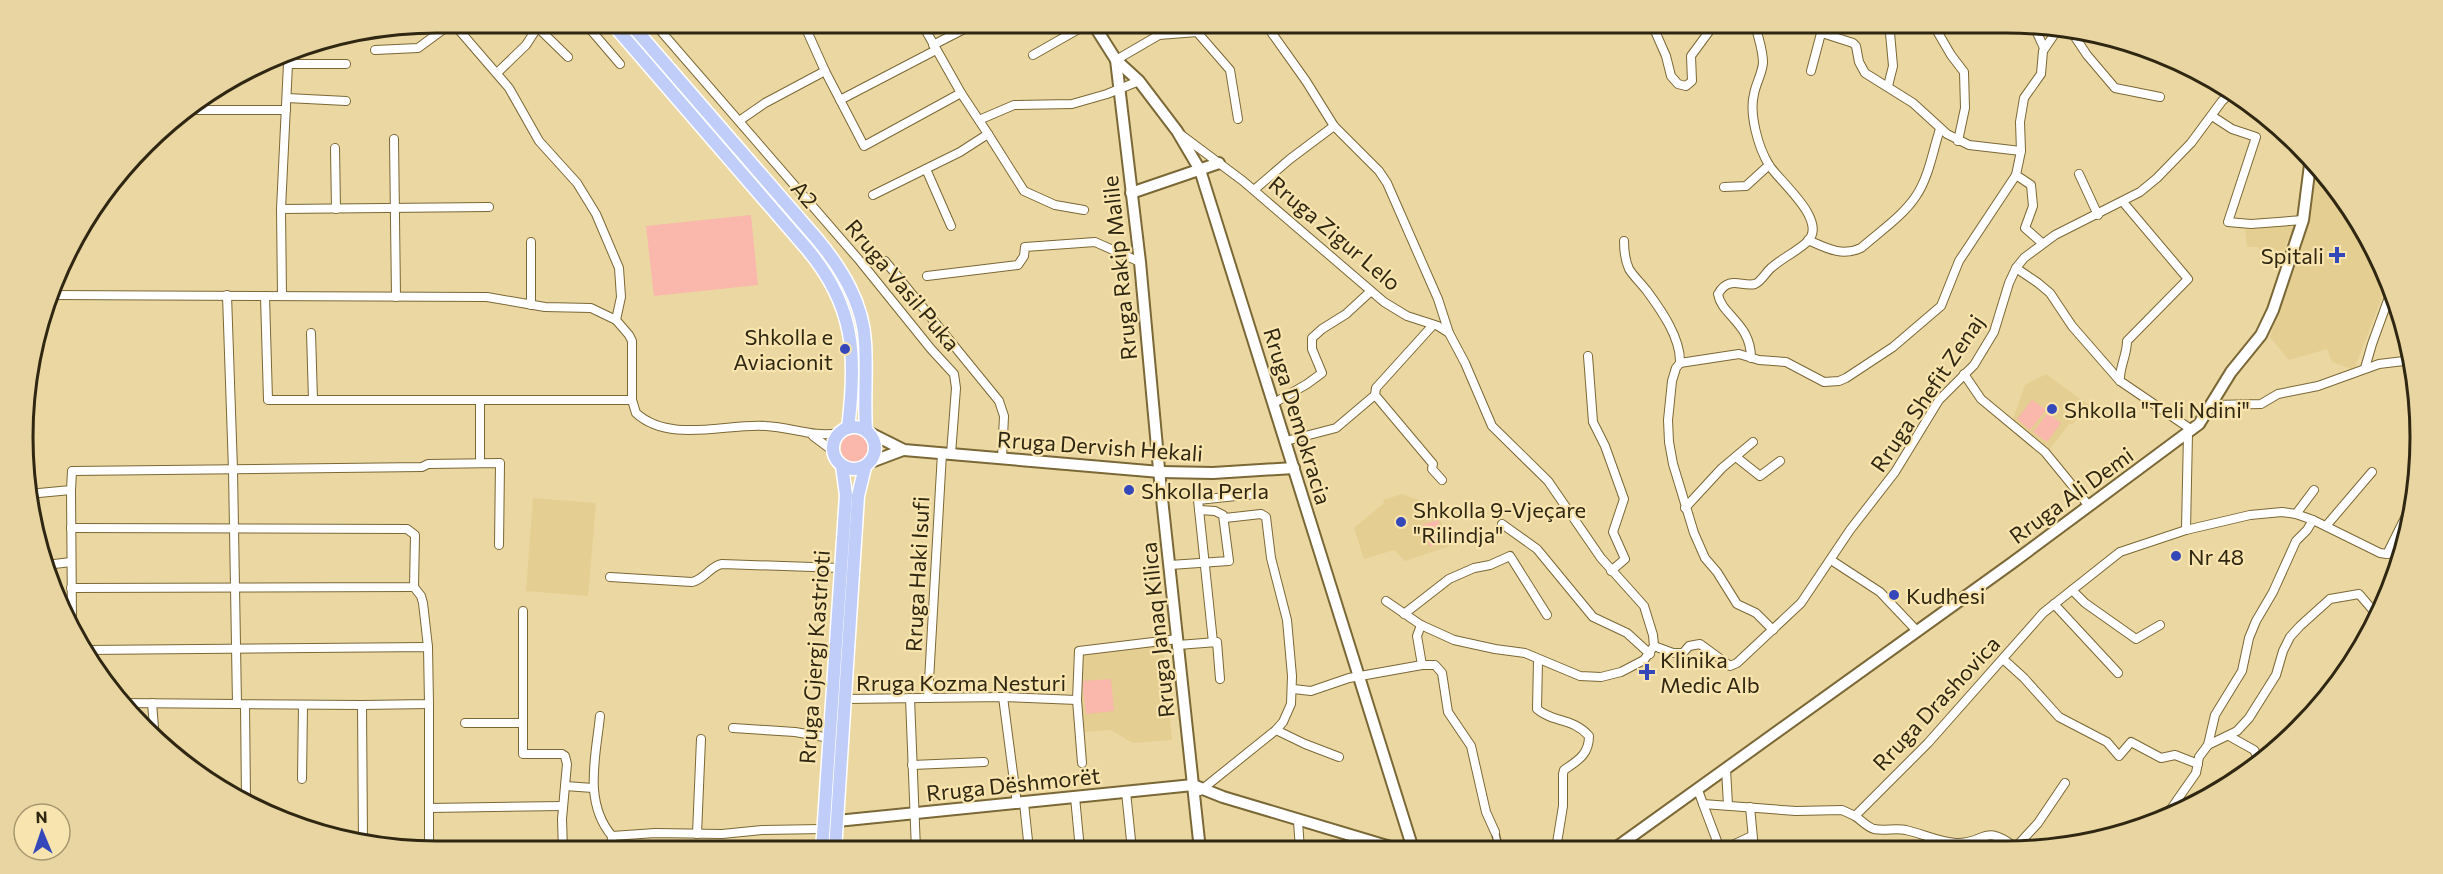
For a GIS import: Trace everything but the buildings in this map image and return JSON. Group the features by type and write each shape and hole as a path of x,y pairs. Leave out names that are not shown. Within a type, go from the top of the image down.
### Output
{"main road":[{"name":"A2","path":"620,33 830,278 844,312 851,342 843,430"},
{"name":"A2","path":"639,33 818,239 842,272 858,308 863,327 868,431"},
{"name":"Rruga Demokracia","path":"1099,33 1116,60 1138,81 1177,131 1200,170 1410,841"},
{"name":"Rruga Rakip Malile","path":"1116,60 1140,262 1160,472"},
{"path":"1131,193 1219,163"},
{"name":"Rruga Ali Demi","path":"1625,841 2190,432 2212,405 2225,381 2267,324 2303,220 2309,170"},
{"path":"857,427 868,431 876,447 868,464 853,469 842,466 833,451 835,440 843,430 857,427"},
{"name":"Rruga Dervish Hekali","path":"868,431 904,450 1160,472 1213,473 1294,468"},
{"name":"Rruga Dervish Hekali","path":"868,464 904,450"},
{"name":"Rruga Gjergj Kastrioti","path":"836,841 858,496 868,464"},
{"name":"Rruga Gjergj Kastrioti","path":"822,841 846,495 842,466"},
{"name":"Rruga Janaq Kilica","path":"1160,472 1197,790 1200,841"},
{"path":"1197,790 1369,841"},
{"name":"Rruga Dëshmorët","path":"837,821 1126,792 1197,790"}],"street":[{"path":"375,50 418,48 440,33"},
{"path":"461,33 519,101 539,141 577,183 596,214 619,268 621,297 616,320"},
{"path":"497,73 526,45 531,33"},
{"path":"542,33 568,57"},
{"path":"593,33 620,64"},
{"name":"Rruga Vasil Puka","path":"663,33 742,118 954,374 956,388 946,453"},
{"path":"808,33 864,146 960,93"},
{"path":"927,33 960,93 1027,194 1055,205 1084,210"},
{"path":"840,100 960,33"},
{"path":"1033,55 1072,33"},
{"path":"1116,60 1159,35 1184,33"},
{"path":"1198,33 1230,70 1238,119"},
{"path":"1272,33 1334,126 1379,171 1387,183 1438,299 1449,333 1465,363 1492,426 1548,481 1611,571 1644,606 1653,635 1652,650 1633,667 1601,677 1580,676 1525,653 1486,648 1454,640 1421,625 1386,601"},
{"path":"1655,33 1671,76 1678,84 1686,86 1692,81 1691,56 1708,33"},
{"path":"1751,357 1749,340 1740,324 1723,305 1718,294 1732,283 1756,283 1770,269 1808,240 1811,235 1812,220 1769,165 1761,146 1753,112 1754,94 1763,65 1758,33"},
{"path":"1811,71 1821,33 1853,43 1865,73 1913,103 1940,129 1958,141 1969,145 2021,152"},
{"path":"1888,86 1893,66 1890,33"},
{"path":"1938,33 1964,72 1965,108 1958,141"},
{"path":"2038,34 2044,48"},
{"path":"1680,363 1732,354 1759,360 1786,362 1817,380 1832,382 1846,378 1876,359 1941,306 1959,261 2016,175 2021,152 2022,108 2029,89 2041,74 2041,56 2053,36"},
{"path":"2076,39 2086,55 2115,88 2160,97"},
{"path":"282,296 281,209 288,64 346,64"},
{"path":"742,118 754,109 825,71"},
{"path":"979,120 1014,105 1064,105 1119,90 1138,81"},
{"path":"287,98 346,101"},
{"name":"Rruga Shefit Zenaj","path":"1652,650 1683,653 1689,646 1700,644 1730,666 1737,663 1773,630 1801,603 1850,530 1895,472 1939,400 1974,365 1994,332 2016,268 2042,243 2140,192 2198,135 2225,98"},
{"path":"200,110 286,110"},
{"path":"2212,116 2232,129 2256,137 2228,222 2251,224 2303,220"},
{"path":"1254,190 1334,126"},
{"path":"1808,240 1836,252 1854,252 1861,248 1909,206 1917,195 1927,172 1940,129"},
{"name":"Rruga Zigur Lelo","path":"1177,131 1254,190 1395,309 1449,333"},
{"path":"873,195 968,148 988,134"},
{"path":"394,139 396,297"},
{"path":"335,148 336,209"},
{"path":"1724,187 1746,186 1769,165"},
{"path":"926,169 951,226"},
{"path":"2079,174 2098,214"},
{"path":"2016,175 2031,185 2033,206 2025,228 2042,243"},
{"path":"2121,381 2120,369 2127,353 2127,341 2188,279 2122,202"},
{"path":"281,209 489,207"},
{"path":"1624,241 1625,260 1629,268 1652,298 1671,330 1680,352 1680,363 1674,374 1669,402 1670,454 1685,508 1705,558 1717,572 1732,597 1744,608 1756,613 1773,630"},
{"path":"531,242 531,305"},
{"path":"927,276 1014,266 1022,262 1025,247 1068,244 1101,243 1140,262"},
{"path":"885,261 999,401 1004,416 1002,458"},
{"path":"2016,268 2050,293 2072,326 2121,381 2190,432 2186,530"},
{"path":"1274,403 1322,373 1311,349 1312,338 1346,314 1371,291"},
{"path":"59,295 487,297 531,305 591,308 616,320 632,341 632,400 636,413 641,417 668,427 702,430 769,426 821,435 843,430"},
{"path":"227,295 236,649 246,793"},
{"path":"265,296 268,400 632,400"},
{"path":"2365,368 2387,302"},
{"path":"1286,441 1336,428 1375,395 1376,388 1433,325"},
{"path":"311,333 313,400"},
{"path":"1588,356 1593,422 1624,499 1613,532 1625,559 1611,571"},
{"path":"2212,405 2261,404 2278,394 2318,386 2365,368 2402,360"},
{"path":"1964,374 1981,399 2046,452 2089,506"},
{"path":"1375,395 1419,445 1433,464 1432,469 1442,480"},
{"path":"480,400 480,463"},
{"path":"809,434 833,451"},
{"path":"1685,508 1722,468 1754,442"},
{"name":"Rruga Haki Isufi","path":"928,698 946,453"},
{"path":"1736,457 1760,476 1780,461"},
{"path":"72,609 72,471 422,467 428,464 500,463 499,545"},
{"path":"2326,526 2372,472"},
{"path":"37,493 71,490"},
{"path":"2296,514 2314,490"},
{"path":"1213,642 1198,500 1255,494"},
{"path":"1170,565 1229,561 1225,519 1219,512 1200,510"},
{"name":"Rruga Drashovica","path":"1855,816 1928,742 2025,632 2054,604 2120,552 2186,530 2250,515 2282,512 2313,520 2387,554"},
{"path":"1197,790 1276,730 1288,713 1293,689 1287,620 1271,558 1266,517 1261,514 1225,519"},
{"path":"2175,804 2196,773 2199,757 2208,745 2215,716 2238,681 2249,638 2256,621 2273,592 2296,541 2313,520"},
{"path":"1502,524 1537,549 1593,617 1627,633 1652,650"},
{"path":"71,528 407,529 414,535 414,587 423,603 428,647 429,841"},
{"path":"2387,554 2399,531"},
{"path":"2387,554 2393,553"},
{"path":"1404,614 1449,579 1510,556 1547,615"},
{"path":"1831,560 1880,592 1917,631"},
{"path":"53,564 71,562"},
{"path":"610,577 692,582 701,578 716,565 722,564 841,568"},
{"path":"71,588 414,587"},
{"path":"2072,590 2085,603 2136,639 2160,625"},
{"path":"2208,745 2237,731 2249,718 2276,675 2290,637 2330,599 2359,594 2371,609"},
{"path":"2054,604 2118,673"},
{"path":"523,610 523,754 565,756 567,764 562,841"},
{"path":"1421,625 1418,636 1422,665"},
{"path":"1178,642 1217,642 1220,679"},
{"name":"Rruga Kozma Nesturi","path":"1082,763 1077,700 1079,651 1178,642"},
{"path":"94,650 428,647"},
{"path":"2003,659 2024,678 2059,717 2106,742 2119,756 2131,742 2161,758 2175,755 2198,764"},
{"path":"1538,660 1537,709 1579,726 1589,736 1587,750 1578,762 1564,770 1563,806 1557,841"},
{"path":"1293,689 1311,690 1359,677 1422,665 1435,665 1442,674 1448,712 1471,746 1486,812 1497,841"},
{"path":"1003,697 1027,841"},
{"name":"Rruga Kozma Nesturi","path":"845,699 1003,697 1077,700"},
{"path":"910,698 915,841"},
{"path":"133,703 303,706 429,704"},
{"path":"152,703 154,726"},
{"path":"362,705 363,834"},
{"path":"302,779 303,706"},
{"path":"600,716 593,788 597,808 612,836 611,841"},
{"path":"465,723 523,723"},
{"path":"733,728 795,732 830,738"},
{"path":"1276,730 1340,757"},
{"path":"2229,736 2254,750 2256,754"},
{"path":"697,834 701,739"},
{"path":"912,765 984,762"},
{"path":"1726,769 1728,805"},
{"path":"2022,840 2066,783"},
{"path":"565,786 593,788"},
{"path":"1698,790 1719,841"},
{"path":"1126,792 1131,841"},
{"path":"1075,797 1079,841"},
{"path":"1703,804 1796,811 1842,810 1871,828 1906,830 1943,841"},
{"path":"429,808 563,806"},
{"path":"1750,807 1753,841"},
{"path":"1298,821 1299,841"},
{"path":"612,836 823,829"},
{"path":"1966,841 1984,835 1992,835 2003,841"},
{"path":"1740,841 1752,836"}],"shaded area":[{"name":"Spitali","path":"2314,176 2356,235 2383,293 2354,370 2332,362 2327,349 2289,360 2270,337 2310,218"},
{"path":"751,215 758,285 654,296 646,226"},
{"path":"2288,226 2294,228 2294,231 2290,241 2287,241 2280,263 2262,261 2258,247 2247,247 2245,230"},
{"name":"Shkolla \"Teli Ndini\"","path":"2046,374 2090,406 2084,415 2081,413 2073,424 2069,424 2049,450 2013,419 2025,385"},
{"path":"2032,400 2046,410 2030,430 2017,419"},
{"path":"2048,413 2061,423 2047,442 2033,432"},
{"path":"855,434 865,438 869,448 865,458 855,462 845,458 841,448 845,438"},
{"name":"Shkolla 9-Vjeçare \"Rilindja\"","path":"1402,494 1422,501 1428,517 1438,513 1450,546 1405,561 1394,550 1364,559 1354,528 1384,503 1383,500"},
{"path":"533,498 596,503 588,596 526,591"},
{"path":"1438,520 1445,541 1430,547 1422,525"},
{"path":"1163,644 1172,740 1133,743 1111,730 1083,732 1081,700 1083,654"},
{"path":"1111,679 1114,711 1086,714 1082,681"}],"place":[{"name":"Spitali","path":"2337,255"},
{"name":"Shkolla e Aviacionit","path":"845,349"},
{"name":"Shkolla \"Teli Ndini\"","path":"2052,409"},
{"name":"Shkolla Perla","path":"1129,490"},
{"name":"Shkolla 9-Vjeçare \"Rilindja\"","path":"1401,522"},
{"name":"Nr 48","path":"2176,556"},
{"name":"Kudhesi","path":"1894,595"},
{"name":"Klinika Medic Alb","path":"1647,672"}]}
